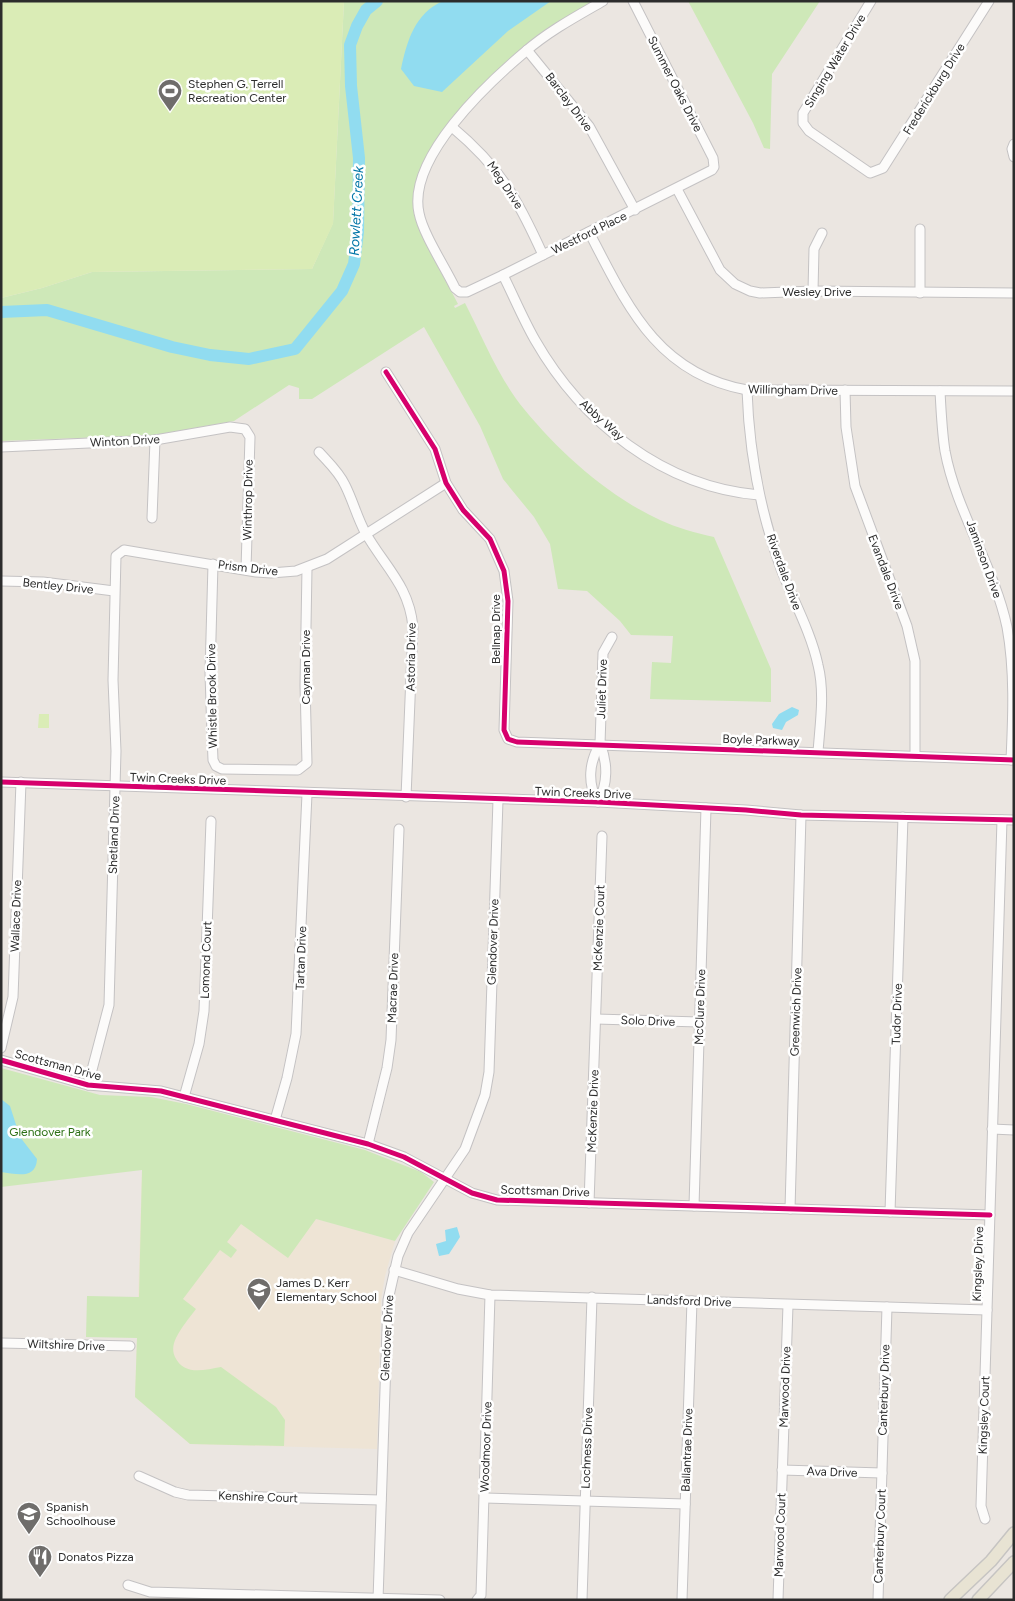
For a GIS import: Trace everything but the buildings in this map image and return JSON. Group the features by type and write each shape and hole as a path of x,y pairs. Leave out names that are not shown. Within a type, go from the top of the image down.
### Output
{"main road":[{"path":"950,1600 991,1561 1014,1533"},
{"path":"978,1600 1014,1562"}],"street":[{"path":"452,127 487,87 527,50 603,1"},
{"name":"Summer Oaks Drive","path":"633,1 713,158 714,166"},
{"name":"Singing Water Drive","path":"871,1 803,113 802,118 809,131 866,172 875,173"},
{"name":"Frederickburg Drive","path":"875,173 883,168 989,1"},
{"name":"Barclay Drive","path":"527,50 588,126 635,210"},
{"name":"Westford Place","path":"452,127 428,160 422,172 418,200 422,223 456,288 460,292 467,292 635,210 708,173 714,166"},
{"name":"Meg Drive","path":"452,127 476,147 497,170 521,206 544,255"},
{"path":"1014,144 1012,149 1014,157"},
{"name":"Wesley Drive","path":"676,189 720,270 735,284 760,293 814,291 1014,293"},
{"path":"920,229 920,293"},
{"name":"Willingham Drive","path":"589,232 624,298 662,349 696,374 713,382 747,390 1014,391"},
{"path":"814,291 814,249 822,233"},
{"name":"Abby Way","path":"503,275 535,340 560,377 596,418 644,456 691,481 723,490 758,495"},
{"name":"Bellnap Drive","path":"386,372 435,449 446,483 463,510 490,539 504,571 508,601 504,730 508,739"},
{"name":"Riverdale Drive","path":"747,390 748,421 758,495 775,550 818,665 821,701 818,752"},
{"name":"Evandale Drive","path":"845,390 846,428 855,486 907,626 915,661 915,756"},
{"name":"Jaminson Drive","path":"940,391 944,442 949,465 959,495 991,572 1007,626 1013,680 1013,760"},
{"name":"Winton Drive","path":"1,447 155,440 230,427 242,427 247,431"},
{"name":"Winthrop Drive","path":"246,569 250,437 247,431"},
{"path":"152,518 155,440"},
{"name":"Astoria Drive","path":"319,452 336,470 345,484 366,533 399,582 407,598 412,617 406,797"},
{"name":"Prism Drive","path":"118,553 124,550 271,573 307,568 327,559 446,483"},
{"name":"Shetland Drive","path":"88,1085 109,1005 115,786 114,591 115,560 118,553"},
{"name":"Whistle Brook Drive","path":"213,564 210,673 214,763 222,768 298,770 305,766"},
{"name":"Cayman Drive","path":"305,766 308,759 305,685 307,568"},
{"name":"Bentley Drive","path":"1,581 43,582 114,591"},
{"name":"Juliet Drive","path":"600,744 592,757 591,790 598,802 605,790 606,758 600,744 603,653 612,637"},
{"name":"Boyle Parkway","path":"508,739 517,742 1013,760"},
{"name":"Twin Creeks Drive","path":"1,782 307,794 598,802 801,815 1014,820"},
{"name":"Wallace Drive","path":"1,1048 13,997 21,782"},
{"name":"Tartan Drive","path":"275,1120 288,1078 296,1034 307,794"},
{"name":"Glendover Drive","path":"378,1599 388,1300 394,1270 408,1233 465,1149 485,1095 489,1072 498,800"},
{"name":"McClure Drive","path":"694,1206 706,808"},
{"name":"Greenwich Drive","path":"790,1209 801,815"},
{"name":"Tudor Drive","path":"890,1212 903,817"},
{"name":"Kingsley Drive","path":"987,1310 1002,820"},
{"name":"Lomond Court","path":"184,1097 199,1044 204,1011 211,821"},
{"name":"Macrae Drive","path":"368,1144 387,1068 391,1040 398,829"},
{"name":"McKenzie Court","path":"596,1019 602,836"},
{"name":"Solo Drive","path":"596,1019 699,1022"},
{"name":"McKenzie Drive","path":"589,1203 596,1019"},
{"name":"Scottsman Drive","path":"1,1060 88,1085 150,1090 184,1097 368,1144 404,1157 472,1193 497,1200 990,1215"},
{"path":"992,1129 1014,1130"},
{"name":"Landsford Drive","path":"394,1270 458,1289 490,1295 987,1310"},
{"name":"Woodmoor Drive","path":"478,1599 481,1595 485,1498 490,1295"},
{"name":"Lochness Drive","path":"582,1600 592,1297"},
{"name":"Ballantrae Drive","path":"682,1600 692,1301"},
{"name":"Marwood Drive","path":"782,1470 788,1305"},
{"name":"Canterbury Drive","path":"882,1473 886,1308"},
{"name":"Kingsley Court","path":"985,1519 981,1506 987,1310"},
{"name":"Wiltshire Drive","path":"1,1343 130,1346"},
{"name":"Ava Drive","path":"782,1470 882,1473"},
{"name":"Marwood Court","path":"778,1600 782,1470"},
{"name":"Canterbury Court","path":"878,1600 882,1473"},
{"name":"Kenshire Court","path":"139,1476 175,1492 188,1495 382,1500"},
{"path":"485,1498 686,1504"},
{"path":"128,1585 150,1592 440,1600"}],"shaded area":[{"name":"James D. Kerr Elementary School","path":"142,1170 395,1241 385,1276 381,1300 377,1449 190,1444 135,1397"}],"green space":[{"name":"Stephen G. Terrell Recreation Center","path":"1,1 344,1 333,224 312,269 92,272 42,288 1,298"},
{"path":"344,1 593,1 545,32 520,51 477,90 456,113 438,137 424,162 416,186 415,210 418,222 427,246 458,304 454,306 455,308 465,303 507,385 524,409 553,442 586,472 622,499 660,520 693,532 714,537 771,669 771,702 650,699 652,662 671,663 673,636 631,635 620,621 587,591 558,589 550,544 534,517 503,479 480,426 424,327 312,399 299,399 299,388 289,385 234,421 154,435 1,441 1,298 42,288 92,272 312,269 333,223"},
{"path":"688,1 820,1 772,74 770,149 764,148 753,123"},
{"path":"39,714 49,714 49,728 38,728"},
{"name":"Glendover Park","path":"1,1068 100,1095 151,1097 186,1104 365,1150 421,1172 434,1182 395,1241 316,1219 288,1258 241,1224 227,1242 237,1250 231,1258 220,1250 183,1299 196,1309 174,1343 173,1352 179,1363 184,1367 195,1370 221,1367 276,1407 285,1420 284,1446 190,1444 135,1397 137,1338 86,1337 87,1296 139,1297 142,1170 1,1187"}],"water":[{"path":"443,1 551,1 508,31 442,92 414,86 401,69 406,48 419,20 433,6"},
{"path":"792,707 799,710 798,715 786,722 782,730 773,728 772,724 779,714"},
{"path":"1,1099 10,1106 20,1137 37,1159 36,1166 29,1173 1,1172"},
{"path":"457,1227 460,1237 449,1254 439,1256 436,1244 446,1241 445,1230"}],"waterway":[{"name":"Rowlett Creek","path":"1,312 47,310 172,347 210,355 249,359 295,349 342,291 354,264 358,232 359,158 351,86 350,45 357,26 366,10 377,1"}],"cycle path":[{"path":"386,372 435,449 446,483 463,510 490,539 504,571 508,601 504,730 508,739 517,742 1014,760"},
{"path":"1,782 598,802 801,815 1014,820"},
{"path":"1,1060 88,1085 161,1091 368,1144 404,1157 472,1193 497,1200 990,1215"}],"place":[{"name":"Stephen G. Terrell Recreation Center","path":"170,112"},
{"name":"James D. Kerr Elementary School","path":"259,1311"},
{"name":"Spanish Schoolhouse","path":"29,1535"},
{"name":"Donatos Pizza","path":"40,1578"}]}
